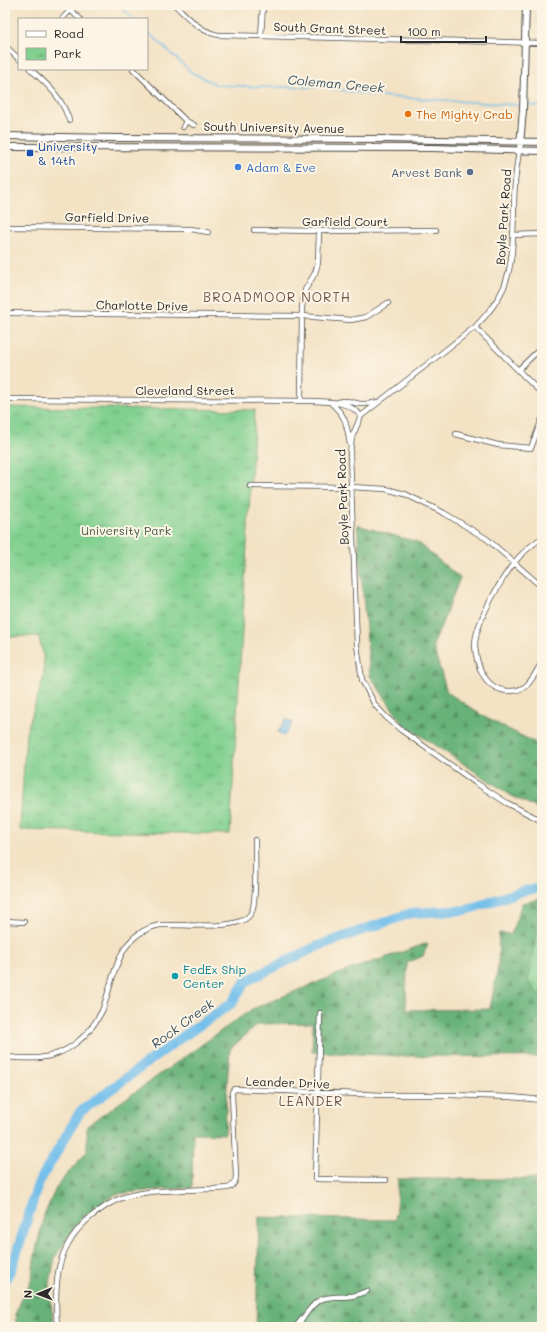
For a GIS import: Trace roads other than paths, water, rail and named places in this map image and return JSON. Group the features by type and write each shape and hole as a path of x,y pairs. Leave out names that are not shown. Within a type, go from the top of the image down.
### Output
{"main road":[{"path":"519,150 523,110 522,101 526,5"},
{"name":"South University Avenue","path":"5,136 116,138 387,138 542,142"},
{"name":"South University Avenue","path":"5,147 101,146 432,148 542,151"}],"street":[{"path":"65,5 79,18"},
{"path":"63,18 75,5"},
{"name":"South Grant Street","path":"175,5 195,24 207,32 219,35 542,43"},
{"path":"261,36 262,5"},
{"path":"5,46 18,57"},
{"path":"31,70 57,95 66,108 69,120"},
{"path":"134,70 186,121 194,125"},
{"path":"184,127 186,121"},
{"name":"Boyle Park Road","path":"519,150 515,180 511,262 504,287 490,311 475,327 361,416 353,434 350,446 351,487 357,644 362,680 375,705 392,723 447,764 507,803 542,821"},
{"name":"Garfield Drive","path":"5,227 191,229 208,232"},
{"name":"Garfield Court","path":"254,230 436,230"},
{"path":"301,401 302,316 305,290 318,263 319,231"},
{"path":"513,235 542,234"},
{"name":"Charlotte Drive","path":"5,313 302,316 356,320 366,318 388,303"},
{"path":"475,327 542,394"},
{"path":"518,370 542,348"},
{"name":"Cleveland Street","path":"5,399 337,402 358,411 361,416"},
{"path":"337,402 346,400 358,404 368,404 381,401"},
{"path":"330,402 340,411 345,419 350,446"},
{"path":"456,434 498,445 531,448 542,419"},
{"path":"250,486 351,487 386,489 405,494 487,539 542,587"},
{"path":"542,538 523,552 495,592 481,622 475,642 478,665 484,678 492,685 500,689 509,691 518,690 527,684 542,662"},
{"path":"5,1057 47,1057 61,1052 81,1040 98,1019 102,1011 119,957 127,945 136,936 160,925 226,924 240,922 246,919 251,913 254,900 255,840"},
{"path":"5,921 24,922"},
{"path":"320,1013 315,1179 386,1180"},
{"name":"Leander Drive","path":"57,1327 55,1299 56,1276 65,1248 74,1234 87,1220 111,1202 128,1196 165,1191 228,1188 235,1182 233,1090 384,1095 450,1095 511,1097 542,1100"},
{"path":"295,1327 300,1323 309,1309 318,1301 351,1296 367,1291"}],"water":[{"path":"286,719 293,723 284,736 278,732"}],"waterway":[{"name":"Coleman Creek","path":"119,5 133,18"},
{"name":"Coleman Creek","path":"148,32 191,72 217,85 321,87 379,96 518,105"},
{"name":"Coleman Creek","path":"527,105 542,106"},
{"name":"Rock Creek","path":"5,1280 13,1265 38,1184 80,1112 182,1037 232,1003 246,981 318,946 411,913 466,910 525,890 542,888"}],"place":[{"name":"The Mighty Crab","path":"408,114"},
{"name":"University & 14th","path":"30,153"},
{"name":"Adam & Eve","path":"238,167"},
{"name":"Arvest Bank","path":"470,172"},
{"name":"FedEx Ship Center","path":"175,976"}],"district":[{"name":"BROADMOOR NORTH","path":"277,296"},
{"name":"LEANDER","path":"311,1100"}],"park label":[{"name":"University Park","path":"126,530"}]}
